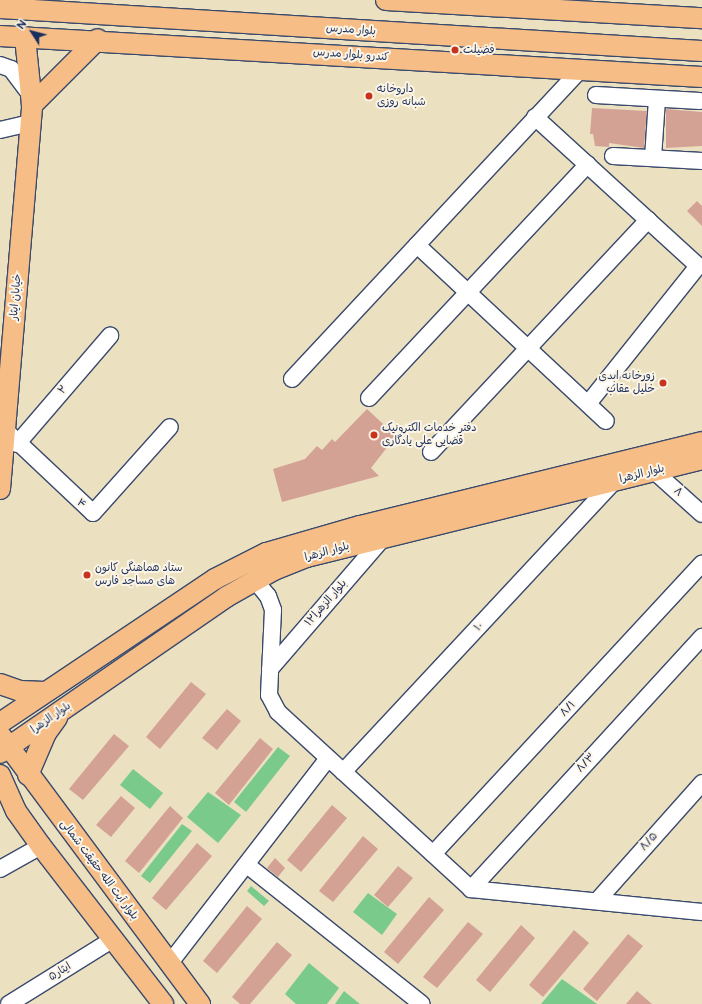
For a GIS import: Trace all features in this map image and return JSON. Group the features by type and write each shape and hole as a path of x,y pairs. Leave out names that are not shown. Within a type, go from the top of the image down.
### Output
{"main road":[{"path":"386,0 514,4 702,18"},
{"name":"بلوار مدرس","path":"0,8 702,51"},
{"path":"293,52 364,30"},
{"name":"کندرو بلوار مدرس","path":"0,36 98,39 702,77"},
{"path":"25,37 32,108"},
{"path":"32,108 98,39"},
{"name":"خیابان ایثار","path":"0,490 32,108"},
{"name":"بلوار الزهرا","path":"0,723 215,580 266,553 360,526 702,442"},
{"name":"بلوار الزهرا","path":"4,745 64,709 254,579 307,557 702,459"},
{"path":"0,684 20,691 45,692"},
{"path":"28,775 46,733 64,709"},
{"name":"بلوار آیت الله حقیقت شمالی","path":"4,745 200,1004"},
{"path":"0,775 8,806 41,846 112,940 163,1004"},
{"path":"8,806 41,793"}],"street":[{"path":"0,65 11,69 32,108 0,130"},
{"path":"292,379 580,70"},
{"path":"596,95 700,101"},
{"path":"653,158 657,99"},
{"path":"536,117 698,266 588,404"},
{"path":"613,156 702,161"},
{"path":"369,398 588,164"},
{"path":"431,452 648,220"},
{"path":"417,245 606,421"},
{"name":"۲","path":"17,444 110,336"},
{"name":"۴","path":"4,429 17,444 93,513 170,427"},
{"name":"۸","path":"654,471 702,514"},
{"name":"۱۰","path":"344,772 614,481"},
{"name":"بلوار الزهرا۱۲","path":"270,669 383,538"},
{"name":"۸/۱","path":"433,854 702,563"},
{"path":"254,579 268,596 273,610 269,695 278,712 471,889 702,912"},
{"name":"۸/۳","path":"471,889 702,637"},
{"path":"169,964 247,865 328,758"},
{"name":"۸/۵","path":"597,901 702,783"},
{"path":"0,869 41,846"},
{"path":"247,865 422,1004"},
{"name":"ایثار۵","path":"9,1004 112,940"}],"green space":[{"path":"278,747 290,756 246,812 234,802"},
{"path":"133,769 163,793 150,809 120,785"},
{"path":"208,792 241,815 218,843 187,817"},
{"path":"182,824 192,831 150,883 141,876"},
{"path":"251,886 269,901 264,906 247,891"},
{"path":"368,893 397,914 382,935 353,912"},
{"path":"309,963 339,988 327,1004 296,1004 285,994"},
{"path":"562,979 597,1004 541,1004"},
{"path":"344,991 360,1004 335,1004"}],"building":[{"path":"592,108 647,111 644,148 609,143 609,147 595,146 593,134 590,134"},
{"path":"666,109 702,112 702,146 666,148"},
{"path":"697,201 702,206 702,226 687,211"},
{"path":"367,409 396,436 371,468 379,476 282,502 273,469 305,459 317,446 322,450 332,439 335,442"},
{"path":"191,682 206,694 160,749 146,737"},
{"path":"227,709 241,721 217,750 202,738"},
{"path":"114,734 129,746 83,800 69,789"},
{"path":"260,738 273,749 229,805 215,793"},
{"path":"121,796 135,808 111,837 96,825"},
{"path":"332,805 347,818 301,872 287,860"},
{"path":"170,806 183,818 139,873 125,861"},
{"path":"363,836 378,849 333,902 319,891"},
{"path":"197,843 212,856 166,910 152,898"},
{"path":"275,858 285,868 278,877 267,868"},
{"path":"398,866 413,878 388,907 374,895"},
{"path":"429,897 444,910 398,964 384,952"},
{"path":"247,906 262,919 217,973 203,961"},
{"path":"468,922 483,934 437,988 423,977"},
{"path":"521,925 535,938 490,992 476,980"},
{"path":"574,930 589,943 543,997 529,985"},
{"path":"628,934 643,946 597,1001 583,989"},
{"path":"277,942 292,955 250,1004 240,1004 232,997"},
{"path":"637,991 652,1004 626,1004"}],"place":[{"name":"فضیلت","path":"455,50"},
{"name":"داروخانه شبانه روزی","path":"369,96"},
{"name":"زورخانه ابدی خلیل عقاب","path":"663,383"},
{"name":"دفتر خدمات الکترونیک قضایی علی یادگاری","path":"374,435"},
{"name":"ستاد هماهنگی کانون های مساجد فارس","path":"87,575"}]}
